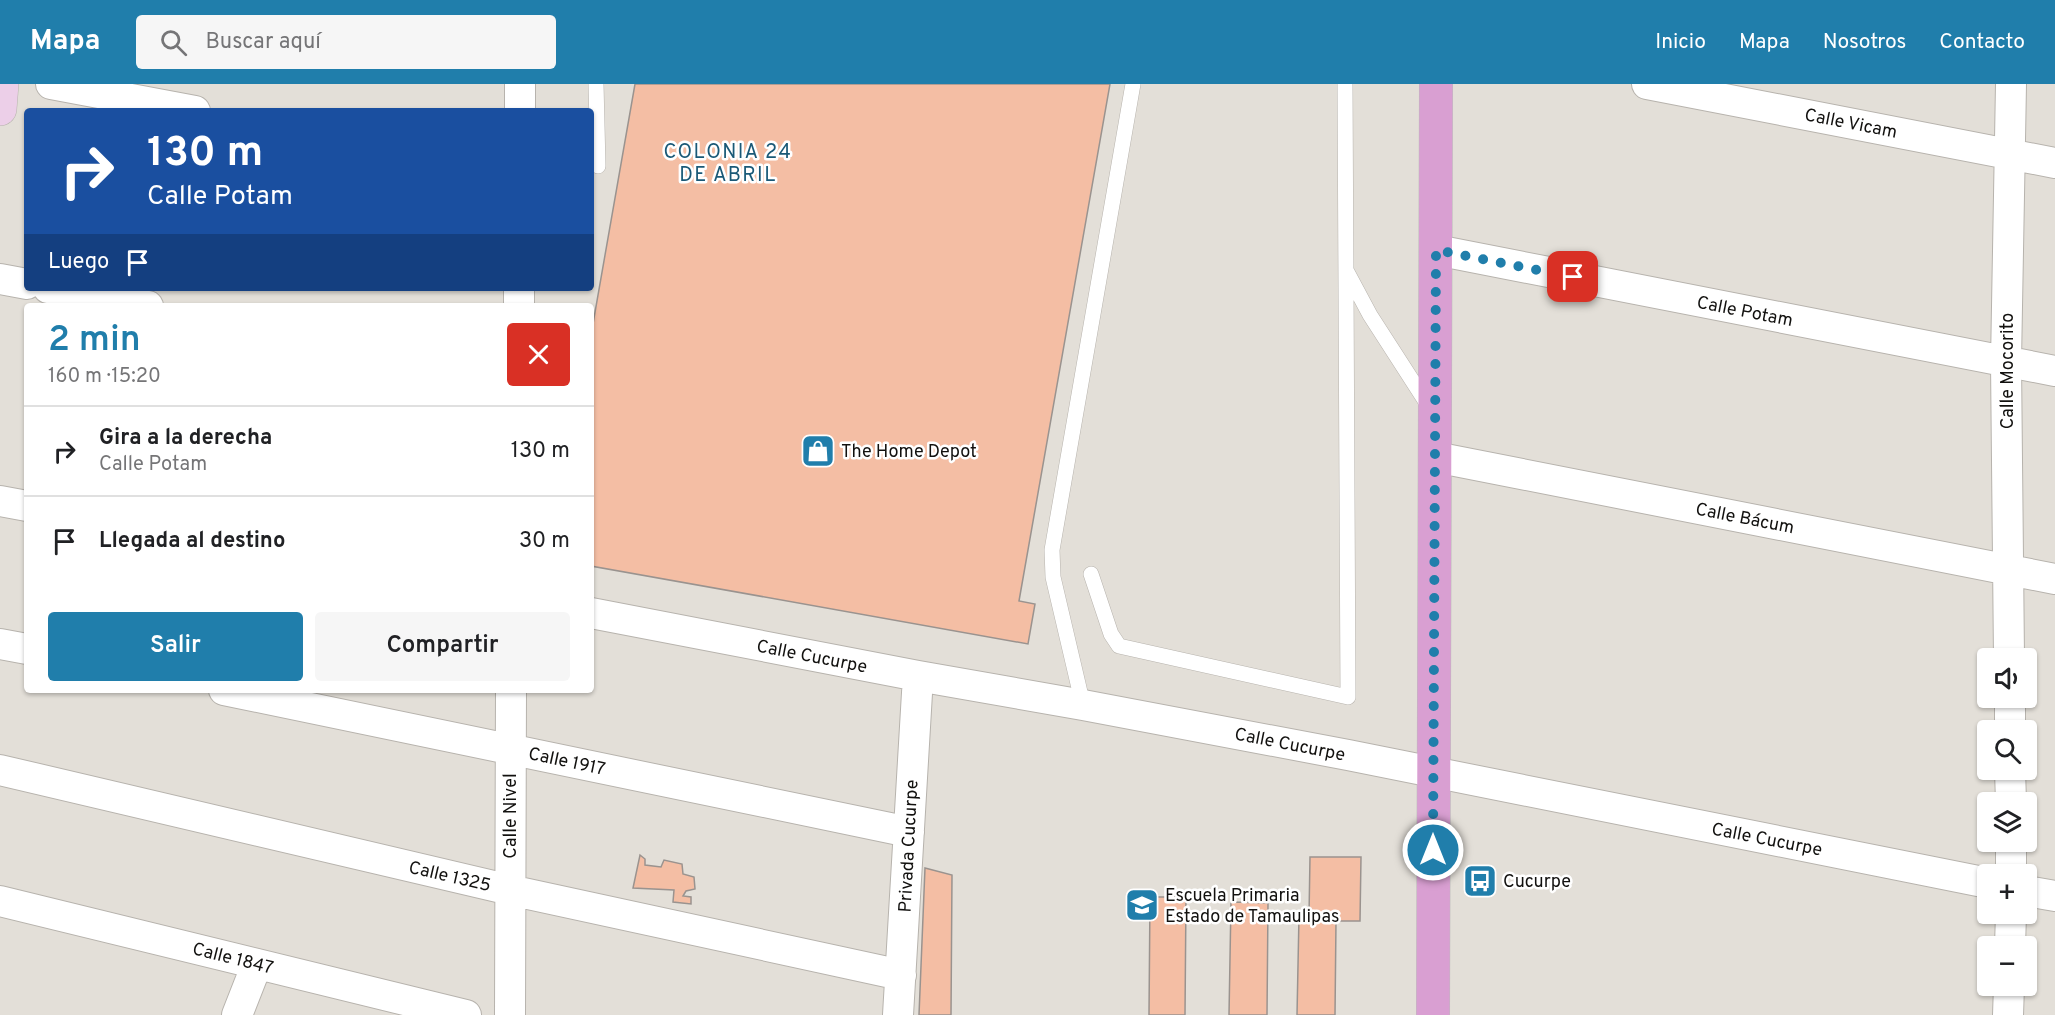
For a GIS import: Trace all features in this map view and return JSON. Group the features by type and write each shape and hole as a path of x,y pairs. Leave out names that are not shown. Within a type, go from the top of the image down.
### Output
{"main road":[{"path":"0,109 2,84"},
{"path":"1433,1015 1436,84"}],"street":[{"path":"51,84 179,108"},
{"path":"520,84 520,108"},
{"name":"Calle Vicam","path":"1647,84 2055,162"},
{"name":"Calle Mocorito","path":"2009,648 2006,362 2011,84"},
{"name":"Calle Potam","path":"1436,250 2055,371"},
{"path":"0,279 24,283"},
{"path":"65,291 131,303"},
{"name":"Calle Bácum","path":"1435,458 2055,579"},
{"path":"0,501 24,505"},
{"name":"Calle Cucurpe","path":"594,614 918,676 1083,705 1977,881"},
{"path":"0,644 24,648"},
{"name":"Privada Cucurpe","path":"898,1015 918,676"},
{"name":"Calle 1917","path":"239,693 909,832"},
{"name":"Calle Nivel","path":"510,1015 511,693"},
{"name":"Calle 1325","path":"0,770 510,890 901,975"},
{"path":"2037,893 2055,896"},
{"name":"Calle 1847","path":"0,901 465,1015"},
{"path":"237,1015 257,964"},
{"path":"2008,1015 2009,996"}],"lane":[{"path":"596,84 598,166"},
{"path":"1083,705 1053,577 1052,550 1133,84"},
{"path":"1091,574 1112,634 1119,646 1348,697 1345,84"},
{"path":"1346,271 1370,315 1435,415"}],"building":[{"name":"The Home Depot","path":"635,84 1110,84 1019,601 1035,604 1028,644 594,567 594,318"},
{"path":"640,855 645,859 645,865 661,867 664,860 682,864 683,874 694,877 695,889 686,891 683,896 691,897 691,904 673,902 674,890 633,888"},
{"path":"1310,857 1361,857 1360,921 1336,921 1335,1015 1297,1015 1299,916 1309,916"},
{"path":"925,868 952,875 951,1015 919,1015"},
{"path":"1150,897 1186,897 1185,1015 1149,1015"},
{"path":"1231,902 1268,903 1267,1015 1229,1015"}],"place":[{"name":"The Home Depot","path":"818,451"},
{"name":"Cucurpe","path":"1480,881"},
{"name":"Escuela Primaria Estado de Tamaulipas","path":"1142,905"}],"district":[{"name":"COLONIA 24 DE ABRIL","path":"728,162"}],"route":[{"path":"1433,850 1436,250 1573,277"}]}
